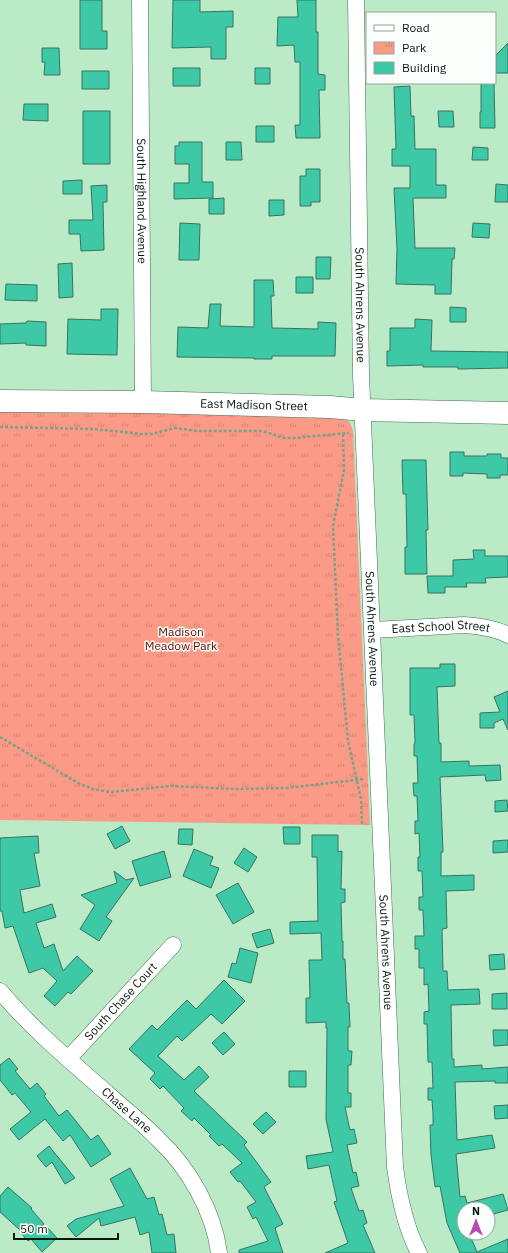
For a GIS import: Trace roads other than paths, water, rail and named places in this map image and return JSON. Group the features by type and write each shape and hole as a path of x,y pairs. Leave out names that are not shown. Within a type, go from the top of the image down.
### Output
{"street":[{"name":"South Highland Avenue","path":"140,0 143,402"},
{"name":"South Ahrens Avenue","path":"356,0 361,375 395,1167 398,1192 403,1212 419,1253"},
{"name":"East Madison Street","path":"0,401 143,402 330,407 363,410 508,413"},
{"name":"East School Street","path":"373,630 474,625 501,631 508,635"},
{"name":"South Chase Court","path":"68,1059 173,945"},
{"name":"Chase Lane","path":"0,991 16,1010 68,1059 160,1140 179,1162 200,1194 213,1225 219,1253"}],"park label":[{"name":"Madison Meadow Park","path":"181,639"}]}
